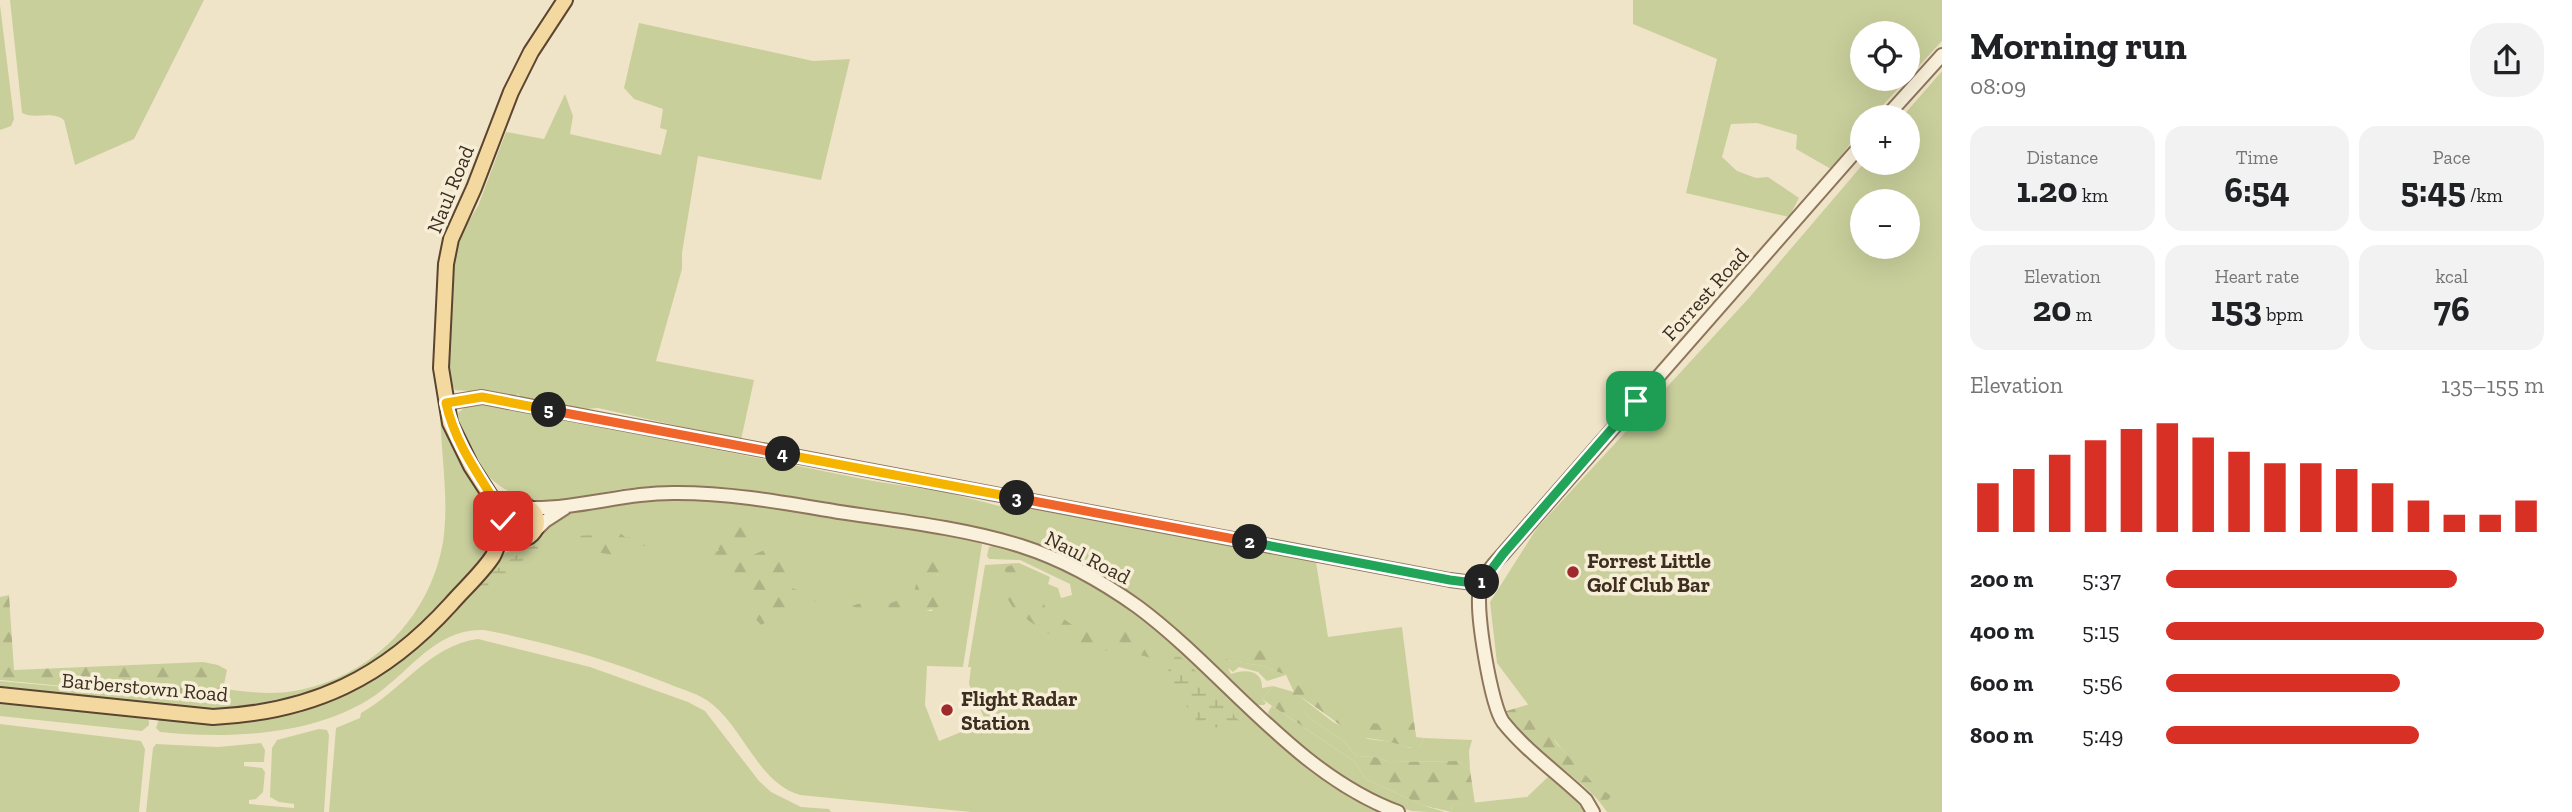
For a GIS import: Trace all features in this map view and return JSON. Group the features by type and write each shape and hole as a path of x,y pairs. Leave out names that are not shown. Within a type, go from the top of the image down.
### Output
{"main road":[{"name":"Naul Road","path":"504,521 486,486 459,444 450,423 441,347 448,249 511,92 531,52 565,0"},
{"name":"Naul Road","path":"486,486 525,507"},
{"path":"493,555 533,533 537,522 525,507 510,508 504,521 508,533 518,539"},
{"name":"Barberstown Road","path":"0,695 213,717 245,716 278,710 340,690 369,675 425,632 493,555 504,521"}],"street":[{"path":"1897,105 1942,55"},
{"name":"Forrest Road","path":"1481,584 1487,572 1850,159"},
{"path":"446,403 482,397 1481,584 1479,602 1488,674 1496,710 1517,737 1586,800 1593,812"},
{"name":"Naul Road","path":"525,507 565,508 643,494 719,494 896,521 1023,547 1104,585 1137,607 1200,659 1258,717 1291,745 1349,787 1398,812"},
{"name":"Naul Road","path":"533,533 544,521 565,508"}],"green space":[{"path":"10,0 204,0 134,139 75,165 64,120 54,116 22,113"},
{"path":"1633,0 1942,0 1942,41 1920,65 1920,21 1850,21 1850,91 1896,91 1883,105 1850,105 1850,144 1831,169 1796,149 1797,135 1757,123 1731,124 1722,157 1737,171 1756,178 1768,177 1799,198 1789,217 1686,193 1717,59 1633,24"},
{"path":"0,5 14,119 11,126 0,130"},
{"path":"639,23 813,61 850,59 821,180 698,156 682,253 682,269 656,361 754,380 741,440 598,408 573,410 525,401 518,394 511,399 481,392 455,390 447,375 452,274 457,240 478,206 506,132 544,139 565,94 573,116 570,134 661,155 667,130 660,128 663,109 634,99 624,88"},
{"path":"1942,71 1942,812 1615,812 1560,747 1497,663 1490,602 1537,528 1748,299 1854,175 1920,175 1920,105 1912,105"},
{"path":"440,397 451,445 469,476 474,477 494,507 498,523 488,553 410,638 363,672 299,698 253,708 214,710 0,690 0,681 205,700 219,704 225,689 268,693 294,691 322,684 348,673 371,658 392,640 410,619 425,596 436,570 445,524"},
{"path":"471,402 873,481 945,492 999,506 1005,504 1028,507 1316,562 1328,637 1402,627 1416,738 1348,723 1306,696 1280,660 1227,660 1263,666 1286,675 1267,681 1258,672 1239,667 1233,672 1228,668 1231,674 1247,671 1256,674 1262,688 1273,686 1262,699 1266,703 1258,705 1177,630 1124,589 1055,554 981,529 756,491 720,488 639,487 560,501 530,499 517,495 493,481 462,436 458,413"},
{"path":"634,498 741,500 973,539 982,544 963,667 927,666 925,705 939,741 986,722 969,684 971,667 968,667 985,565 1019,563 1050,577 1048,584 1058,588 1061,598 1072,595 1070,584 1020,560 989,559 989,547 996,545 1043,559 1097,586 1148,621 1231,697 1389,812 971,812 800,795 773,779 762,768 724,715 702,697 601,660 484,630 466,631 435,645 368,700 320,721 294,728 240,734 186,734 160,732 156,728 159,719 328,700 360,686 382,672 505,553 533,541 545,527 566,513","holes":["941,551 932,611 914,610 923,558"]},
{"path":"730,517 747,520 748,557 769,548 783,552 791,587 816,601 793,606 761,625 750,613 764,594 753,591 732,578 726,561 719,561 704,552 719,551 714,540 720,533 729,532"},
{"path":"618,531 625,537 636,537 650,544 615,555 581,550 571,536 602,535"},
{"path":"539,544 537,551 529,554 495,589 477,597 475,589 490,574 527,548"},
{"path":"940,546 945,568 962,560 962,570 976,579 957,576 948,580 937,574 937,581 944,593 937,598 939,607 895,616 875,614 852,606 888,603 900,599 912,604 922,554"},
{"path":"1015,564 1021,589 1034,598 1042,599 1047,612 1058,612 1071,624 1086,630 1104,631 1121,627 1164,656 1158,660 1137,654 1089,649 1045,632 1015,611 1001,588 1007,587 1008,575 1003,568"},
{"path":"9,595 14,670 203,662 227,670 220,704 211,704 205,700 0,680 0,597"},
{"path":"478,639 590,667 688,702 705,711 759,781 771,792 801,807 829,809 831,812 329,812 336,728 360,718 361,713 376,704 430,659 461,643"},
{"path":"1242,643 1285,661 1294,671 1298,685 1307,694 1317,697 1326,708 1346,721 1382,724 1394,732 1414,722 1416,737 1424,738 1419,748 1350,735 1333,719 1296,694 1308,717 1342,740 1358,757 1372,756 1390,762 1458,761 1470,770 1475,804 1452,805 1451,812 1422,805 1366,779 1354,761 1262,699 1273,686 1294,692 1286,675 1263,666 1225,660 1239,650"},
{"path":"1172,650 1206,681 1242,723 1232,728 1199,724 1182,700 1169,674 1167,654"},
{"path":"1294,692 1333,722 1368,739 1410,748 1419,748 1424,738 1472,740 1469,751 1470,770 1458,761 1390,762 1372,756 1358,757 1342,740 1308,717"},
{"path":"0,700 143,715 149,725 142,731 0,716"},
{"path":"1537,702 1556,743 1592,782 1611,796 1608,800 1618,805 1622,812 1607,812 1583,785 1525,739 1503,712"},
{"path":"1272,706 1354,761 1366,779 1422,805 1445,812 1412,811 1393,805 1356,785 1271,720 1268,712"},
{"path":"0,724 141,741 145,749 139,812 0,812"},
{"path":"319,729 327,730 329,735 324,812 146,812 153,748 156,744 218,747 261,743 265,750 264,762 244,762 244,766 262,768 265,772 263,792 256,799 249,800 249,804 294,808 294,804 279,802 270,797 272,748 277,740"},
{"path":"1552,773 1585,812 1451,812 1452,805 1527,797"}],"place":[{"name":"Forrest Little Golf Club Bar","path":"1573,572"},
{"name":"Flight Radar Station","path":"947,710"}],"route":[{"path":"503,521 501,511 459,444 450,423 446,403 482,397 1481,584 1487,572 1636,401"}]}
